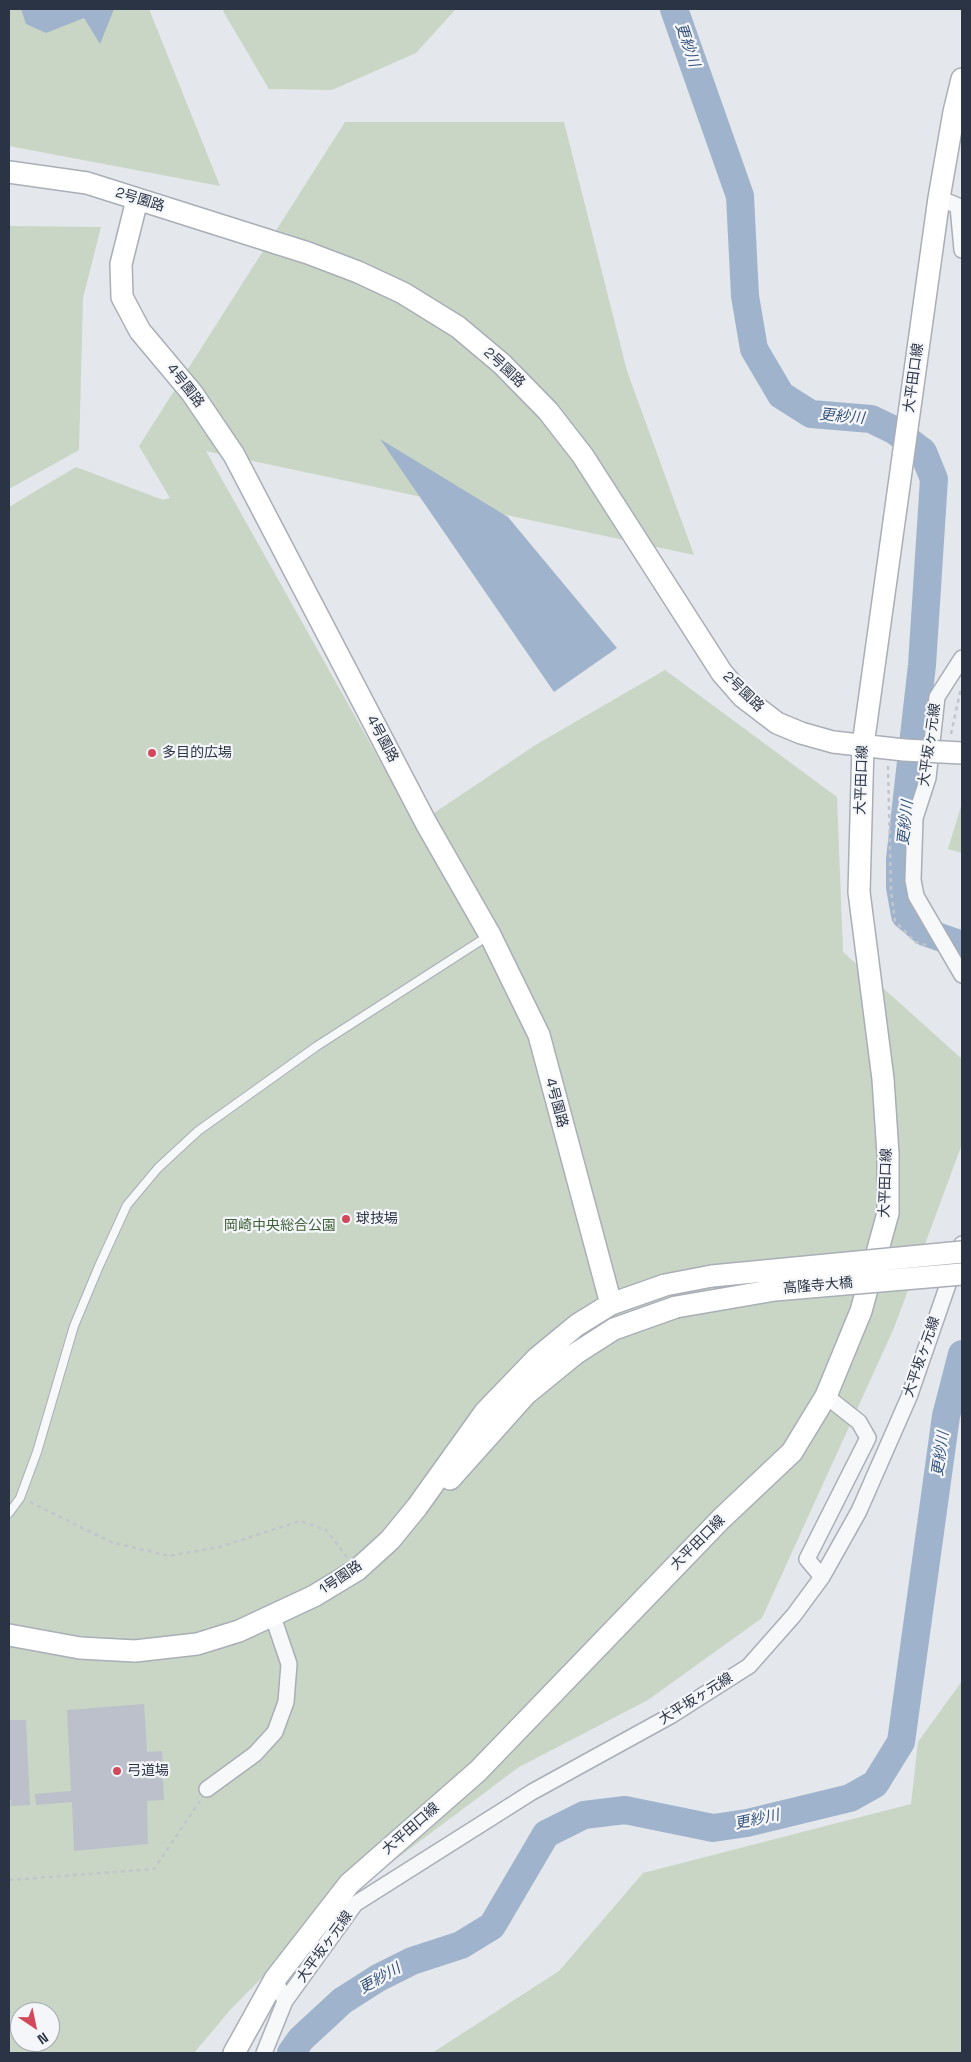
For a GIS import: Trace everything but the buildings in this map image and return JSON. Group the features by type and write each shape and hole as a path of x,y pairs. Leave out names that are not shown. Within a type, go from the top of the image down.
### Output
{"street":[{"name":"大平田口線","path":"234,2053 274,1979 349,1884 478,1770 721,1518 792,1452 826,1396 861,1311 888,1213 888,1154 883,1079 859,892 863,745 939,198 954,112 962,79"},
{"name":"2号園路","path":"9,172 87,183 245,232 358,272 403,293 458,327 502,364 548,411 583,456 722,673 743,697 777,723 801,734 833,742 896,750 954,753"},
{"path":"939,198 958,206 962,250"},
{"name":"4号園路","path":"137,200 121,264 122,297 140,331 192,393 234,455 426,823 490,935 538,1035 611,1304"},
{"name":"大平坂ヶ元線","path":"962,658 937,696 928,778 915,818 913,880 916,896 962,975"},
{"name":"大平坂ヶ元線","path":"274,1979 285,2001 356,1904 532,1792 672,1715 749,1666 794,1615 822,1577 859,1511 909,1397 962,1242"},
{"name":"高隆寺大橋","path":"665,1285 712,1276 962,1252"},
{"name":"高隆寺大橋","path":"417,1507 461,1469 526,1394 575,1354 614,1329 676,1307 775,1290 962,1274"},
{"name":"1号園路","path":"9,1635 80,1648 135,1652 197,1644 240,1631 314,1596 357,1570 390,1540 417,1507 485,1412 537,1358 577,1326 611,1304 665,1285"},
{"path":"822,1577 807,1559 868,1438 859,1422 826,1396"},
{"path":"207,1789 255,1754 275,1732 286,1702 289,1664 273,1617"},
{"path":"264,2053 285,2001"}],"lane":[{"path":"9,1513 20,1498 37,1452 74,1326 128,1205 158,1168 198,1131 317,1046 490,935"}],"path":[{"path":"954,753 962,684"},
{"path":"890,811 896,750"},
{"path":"20,1498 111,1542 169,1556 220,1547 300,1521 326,1530 357,1570"},
{"path":"9,1880 154,1869 207,1789"}],"green space":[{"path":"9,9 149,9 220,186 9,146"},
{"path":"224,9 456,9 416,53 332,90 269,89 223,11"},
{"name":"岡崎中央総合公園","path":"345,122 564,122 627,371 694,555 206,451 416,825 537,744 665,670 837,797 843,952 962,1059 962,1144 894,1328 762,1618 648,1700 519,1767 332,1907 231,2009 194,2053 9,2053 9,507 76,467 163,500 170,498 139,446"},
{"path":"9,226 101,227 83,298 79,450 9,489"},
{"path":"962,803 962,853 948,849"},
{"path":"962,1681 962,2053 432,2053 559,1971 643,1873 911,1804 918,1742"}],"water":[{"path":"21,9 114,9 100,44 84,18 46,33 26,24"},
{"path":"380,439 508,517 617,648 554,692"}],"waterway":[{"name":"更紗川","path":"674,9 740,196 745,296 754,349 781,395 811,414 871,419 894,430 923,452 934,479 922,665 900,859 900,887 905,915 925,932 962,945"},
{"name":"更紗川","path":"291,2053 301,2039 342,2001 378,1978 412,1961 461,1945 492,1926 546,1834 584,1815 625,1810 713,1828 747,1823 850,1798 875,1784 901,1742 946,1416 962,1354"}],"place":[{"name":"多目的広場","path":"152,753"},
{"name":"球技場","path":"346,1219"},
{"name":"弓道場","path":"117,1771"}]}
